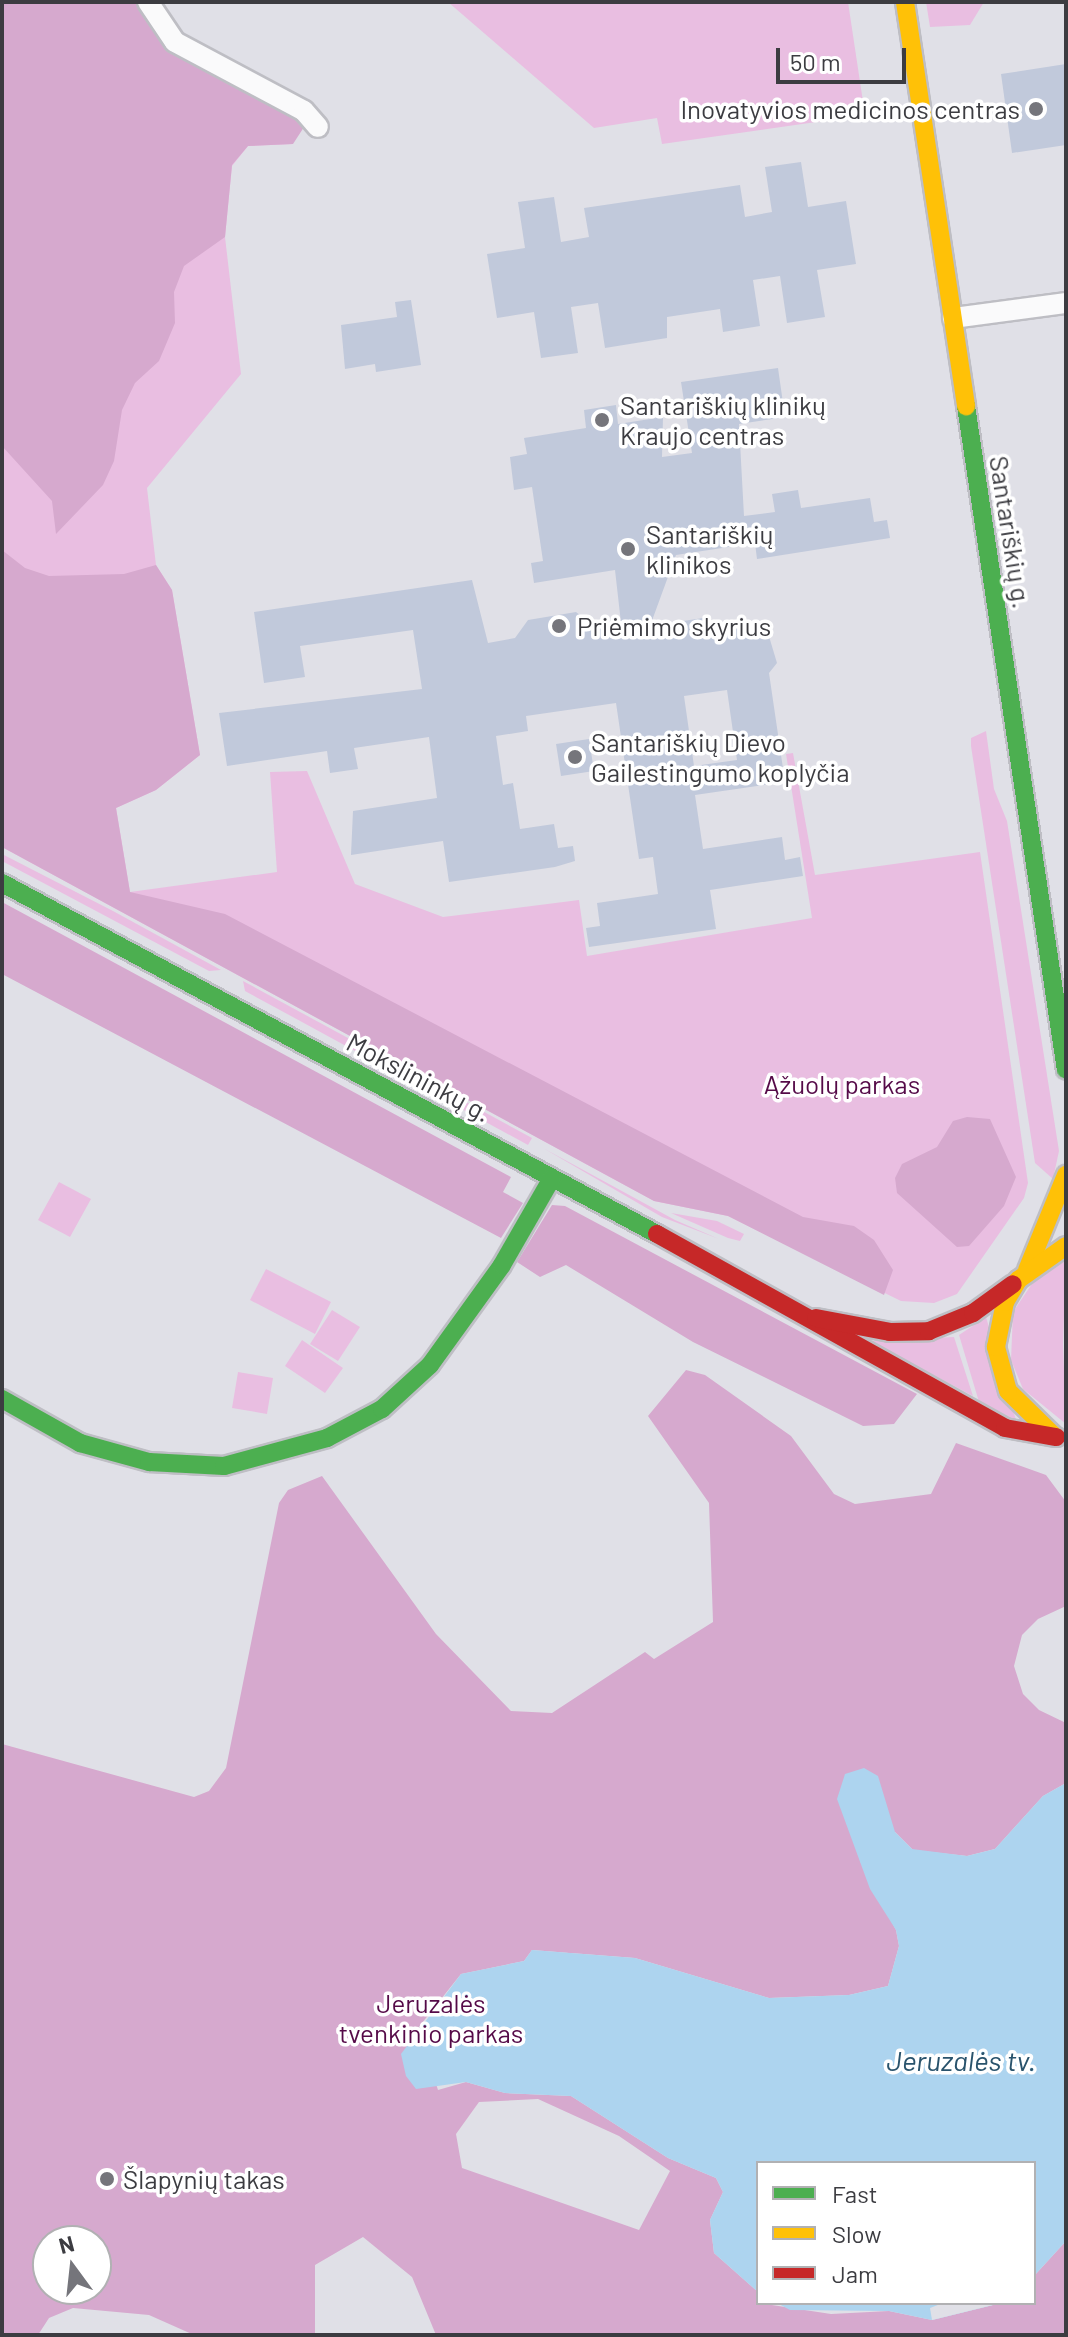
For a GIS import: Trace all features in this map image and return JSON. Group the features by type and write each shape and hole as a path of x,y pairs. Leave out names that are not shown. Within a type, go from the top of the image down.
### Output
{"main road":[{"name":"Santariškių g.","path":"905,2 1066,1070"},
{"name":"Mokslininkų g.","path":"2,883 812,1317 851,1346 1005,1428 1061,1439"},
{"path":"1061,1439 1020,1410 1000,1369 998,1324 1066,1175"},
{"path":"2,1399 80,1443 149,1462 224,1466 317,1443 382,1409 430,1365 502,1265 552,1178"},
{"name":"Mokslininkų g.","path":"812,1317 890,1332 929,1331 973,1313 1066,1246"}],"street":[{"path":"148,2 175,42 304,111 318,127"},
{"path":"953,318 1066,303"}],"green space":[{"name":"Ąžuolų parkas","path":"2,2 137,2 167,46 293,144 248,146 232,166 225,237 241,374 147,488 156,565 172,590 200,755 156,790 116,808 130,892 277,872 270,772 307,771 355,884 443,917 579,900 587,956 812,918 786,754 793,753 815,875 980,852 1028,1183 1024,1198 957,1294 934,1303 901,1301 728,1216 654,1201 2,847"},
{"path":"448,2 848,2 865,115 662,144 657,118 594,128"},
{"path":"926,2 984,2 970,25 930,27"},
{"path":"986,731 994,789 1007,821 1059,1151 1053,1179 1035,1163 971,746 971,738"},
{"path":"2,854 221,970 209,971 2,861"},
{"path":"243,981 532,1138 528,1145 245,991"},
{"path":"543,1148 675,1220 719,1239 662,1217"},
{"path":"59,1182 91,1199 70,1237 38,1220"},
{"path":"671,1213 717,1221 744,1234 740,1241 728,1238"},
{"path":"1066,1257 1063,1344 1066,1424 1023,1389 1011,1360 1013,1312 1040,1272"},
{"path":"266,1269 331,1302 315,1334 250,1300"},
{"path":"332,1310 360,1327 338,1361 310,1344"},
{"path":"986,1317 1016,1420 979,1402 959,1335"},
{"path":"954,1337 973,1396 870,1341"},
{"path":"302,1340 343,1368 325,1393 285,1366"},
{"path":"238,1372 273,1378 267,1414 232,1408"}],"shaded area":[{"path":"2,2 137,2 167,46 306,124 293,144 248,146 232,165 225,237 184,266 174,292 175,323 159,361 135,383 122,410 114,461 103,485 56,534 52,501 2,446"},
{"path":"2,550 25,568 49,576 124,574 156,565 172,590 200,755 156,790 116,808 130,892 225,914 803,1217 854,1226 874,1240 893,1270 884,1295 728,1216 654,1201 2,847"},
{"path":"2,902 511,1177 503,1192 523,1203 501,1238 2,974"},
{"path":"967,1117 990,1119 1016,1177 1004,1206 969,1246 957,1247 897,1193 895,1178 902,1164 937,1147 953,1121"},
{"path":"552,1205 565,1206 917,1394 894,1424 863,1426 693,1342 566,1265 540,1277 517,1262"},
{"name":"Jeruzalės tvenkinio parkas","path":"686,1370 705,1375 791,1436 834,1494 855,1504 931,1494 956,1443 1046,1475 1066,1502 1066,1606 1038,1619 1022,1635 1014,1666 1023,1694 1039,1710 1066,1723 1066,1783 1043,1796 995,1849 967,1856 913,1850 895,1832 860,1861 896,1930 899,1946 888,1986 849,1995 769,1998 635,1958 532,1950 524,1961 461,1974 418,2028 438,2090 466,2082 505,2093 571,2096 668,2158 716,2178 723,2192 710,2220 714,2253 756,2290 756,2305 831,2314 889,2311 932,2320 993,2305 1036,2305 1036,2274 1066,2241 1066,2335 436,2335 412,2277 363,2237 315,2265 315,2335 194,2335 149,2315 73,2308 49,2318 38,2335 2,2335 2,1744 194,1797 209,1791 226,1768 279,1503 288,1490 322,1476 436,1634 511,1711 552,1713 645,1652 654,1659 713,1622 709,1503 648,1416","holes":["538,2099 619,2136 670,2171 639,2230 462,2168 456,2134 479,2102"]}],"water":[{"name":"Jeruzalės tv.","path":"864,1768 878,1776 895,1832 912,1849 967,1856 995,1849 1043,1796 1066,1783 1066,2241 1036,2274 1036,2161 756,2161 756,2290 714,2253 710,2220 723,2192 716,2178 668,2158 571,2096 505,2093 466,2082 416,2089 406,2076 401,2054 461,1974 524,1961 532,1950 635,1958 769,1998 849,1995 888,1986 899,1946 896,1930 870,1889 837,1799 845,1774"},
{"path":"781,2305 993,2305 932,2320 889,2311 790,2310"}],"pier":[{"path":"938,2305 993,2305 932,2320 930,2308"}],"building":[{"name":"Inovatyvios medicinos centras","path":"1066,64 1066,145 1012,153 1001,74"},
{"path":"801,162 808,207 846,201 856,264 817,270 825,317 787,323 780,276 753,280 760,326 723,332 720,309 667,317 667,338 605,348 598,303 571,307 578,353 541,358 534,312 497,318 487,254 525,248 518,202 554,197 561,242 589,237 584,208 740,185 745,217 772,212 765,167"},
{"path":"411,300 421,365 376,372 375,364 345,369 341,325 397,317 395,302"},
{"name":"Santariškių klinikos","path":"778,368 785,417 739,424 744,516 775,512 772,494 798,490 801,508 870,498 874,522 887,520 890,538 757,559 755,543 676,555 650,626 703,618 720,629 765,623 777,663 769,673 785,782 695,795 703,849 782,837 785,860 800,857 803,876 710,890 716,929 589,947 586,928 600,926 597,903 658,894 653,857 639,859 616,703 526,716 528,731 496,736 503,785 513,783 520,829 554,824 558,848 573,846 575,861 555,867 449,882 443,841 351,855 353,811 437,798 429,737 354,748 358,769 330,773 327,751 227,766 219,713 422,689 413,630 300,646 305,677 264,683 254,612 472,580 488,643 515,638 528,620 576,612 595,627 621,623 615,570 534,583 531,563 543,561 532,487 514,490 510,457 527,454 524,438 586,428 584,410 616,405 618,424 663,417 662,457 692,453 681,382","holes":["727,690 737,760 694,766 684,696"]},
{"name":"Santariškių Dievo Gailestingumo koplyčia","path":"589,739 594,771 561,776 556,744"}],"traffic: fast":[{"path":"966,406 1066,1070"},
{"path":"2,883 657,1234"},
{"path":"2,1399 80,1443 149,1462 224,1466 327,1438 382,1409 430,1365 502,1265 552,1178"}],"traffic: slow":[{"path":"905,2 966,406"},
{"path":"1027,1270 1066,1175"},
{"path":"1054,1436 1008,1391 996,1347 1005,1302 1018,1280 1066,1246"}],"traffic: jam":[{"path":"657,1234 1005,1428 1056,1437"},
{"path":"816,1318 890,1332 929,1331 973,1313 1013,1284"}],"place":[{"name":"Inovatyvios medicinos centras","path":"1036,109"},
{"name":"Santariškių klinikų Kraujo centras","path":"602,420"},
{"name":"Santariškių klinikos","path":"628,549"},
{"name":"Priėmimo skyrius","path":"559,626"},
{"name":"Santariškių Dievo Gailestingumo koplyčia","path":"575,757"},
{"name":"Šlapynių takas","path":"107,2179"}]}
